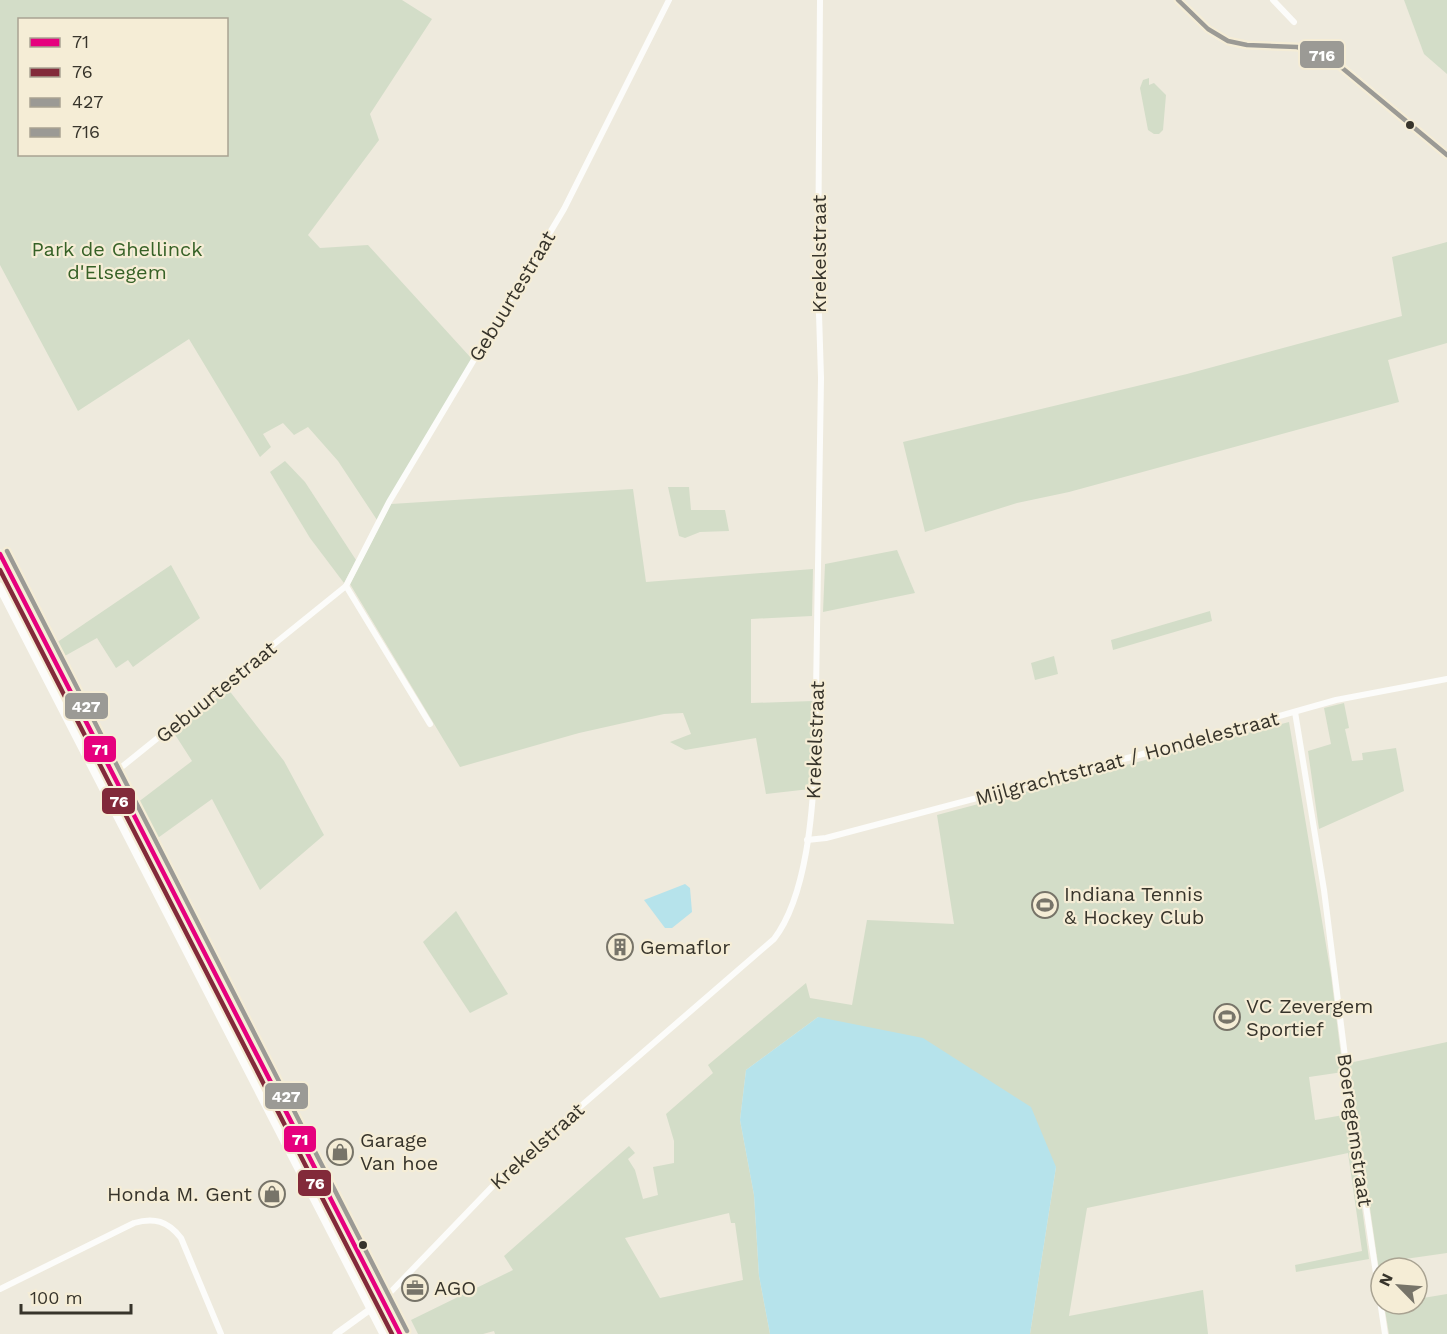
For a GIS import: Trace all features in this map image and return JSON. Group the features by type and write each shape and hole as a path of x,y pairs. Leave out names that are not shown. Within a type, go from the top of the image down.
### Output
{"highway":[{"path":"0,554 400,1334"},
{"path":"0,587 384,1334"}],"street":[{"name":"Gebuurtestraat","path":"113,774 346,586 389,502 564,208 669,0"},
{"name":"Krekelstraat","path":"383,1300 514,1164 774,939 786,923 807,840 815,766 821,378 818,281 820,0"},
{"path":"1178,0 1216,36 1228,41 1241,45 1302,48 1325,55 1341,65 1447,155"},
{"path":"1274,0 1294,22"},
{"path":"346,586 430,724"},
{"name":"Mijlgrachtstraat / Hondelestraat","path":"807,840 826,838 1362,694 1447,679"},
{"name":"Boeregemstraat","path":"1295,712 1324,890 1352,1112 1385,1334"},
{"path":"0,1289 134,1223 148,1219 161,1221 173,1227 181,1238 221,1334"},
{"path":"336,1334 383,1300"}],"green space":[{"name":"Park de Ghellinck d'Elsegem","path":"0,0 402,0 432,19 370,114 379,140 308,235 320,248 368,245 472,359 377,520 338,461 308,427 294,435 283,423 263,434 271,447 260,457 189,339 78,411 0,265"},
{"path":"1404,0 1447,0 1447,74 1424,54"},
{"path":"1149,78 1149,85 1154,83 1166,95 1163,130 1159,134 1148,130 1140,88 1143,80"},
{"path":"1447,242 1447,343 1388,360 1399,402 1069,492 1017,503 925,532 903,442 1187,374 1402,316 1392,257"},
{"path":"285,461 305,482 356,560 344,583 310,538 270,472"},
{"path":"668,487 689,487 691,510 725,510 729,531 700,532 685,538 679,536"},
{"path":"633,489 646,582 813,569 812,616 751,619 751,703 813,701 810,789 766,794 756,738 685,750 670,742 691,734 683,713 664,714 579,733 460,767 350,584 391,504"},
{"path":"897,550 915,593 823,612 825,564"},
{"path":"171,565 200,618 133,667 128,660 116,668 97,638 63,657 56,643"},
{"path":"1210,611 1212,621 1113,650 1111,640"},
{"path":"1054,656 1058,674 1035,680 1031,663"},
{"path":"228,689 284,761 324,835 260,890 212,799 155,840 137,803 192,761 174,733"},
{"path":"1344,703 1349,728 1345,729 1352,761 1363,760 1362,753 1396,748 1404,791 1319,829 1308,751 1331,744 1324,708"},
{"path":"1289,722 1331,975 1343,1072 1309,1077 1315,1120 1349,1114 1369,1259 1296,1272 1295,1265 1362,1251 1348,1153 1087,1208 1069,1316 1203,1290 1208,1334 1030,1334 1056,1167 818,1017 746,1070 740,1120 754,1195 759,1276 770,1334 495,1334 494,1331 483,1334 418,1334 411,1320 513,1270 504,1256 629,1146 635,1153 628,1159 635,1170 643,1199 658,1195 653,1167 674,1163 674,1141 666,1114 713,1073 708,1065 806,983 810,998 852,1005 867,920 954,924 937,815","holes":["729,1213 731,1223 735,1223 743,1280 660,1298 625,1238"]},
{"path":"456,911 508,994 470,1013 423,942"},
{"path":"1447,1042 1447,1253 1426,1256 1377,1256 1349,1063"},
{"path":"1447,1294 1447,1334 1389,1334 1386,1316 1429,1316 1429,1297"}],"water":[{"path":"685,884 690,888 692,912 672,928 665,928 644,900"},
{"path":"818,1017 923,1038 1031,1107 1056,1167 1030,1334 770,1334 759,1276 754,1195 740,1120 746,1070"}],"transit line":[{"name":"716","path":"1178,0 1208,29 1228,41 1247,45 1297,47 1329,57 1447,155"},
{"name":"427","path":"7,551 407,1331"},
{"name":"71","path":"0,554 400,1334"},
{"name":"76","path":"0,570 392,1334"}],"place":[{"name":"Indiana Tennis & Hockey Club","path":"1045,905"},
{"name":"Gemaflor","path":"620,947"},
{"name":"VC Zevergem Sportief","path":"1227,1017"},
{"name":"Garage Van hoe","path":"340,1152"},
{"name":"Honda M. Gent","path":"272,1194"},
{"name":"AGO","path":"415,1288"}]}
